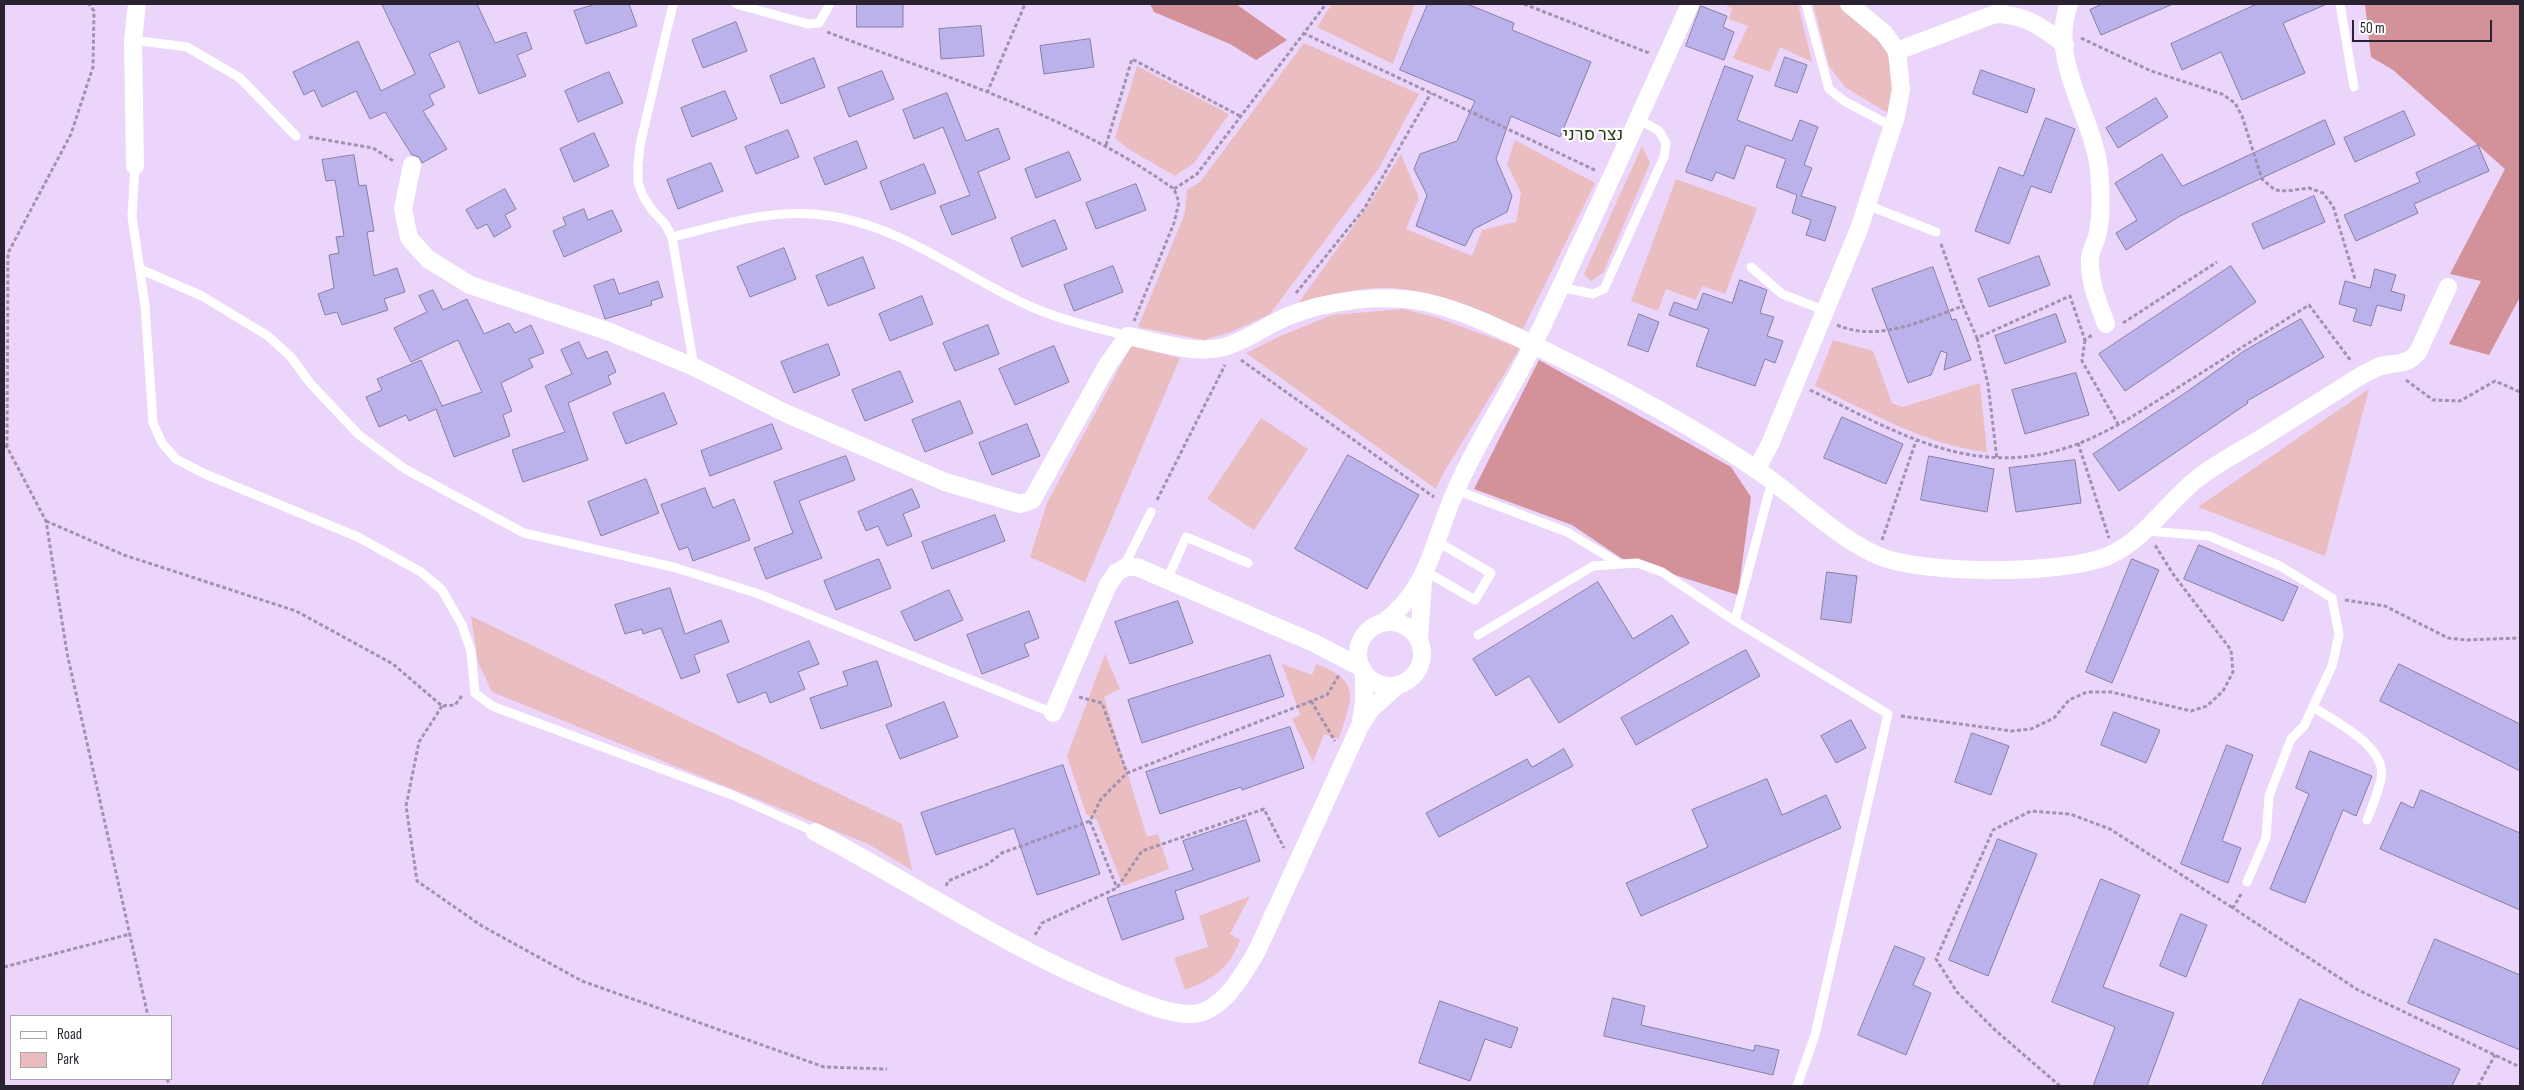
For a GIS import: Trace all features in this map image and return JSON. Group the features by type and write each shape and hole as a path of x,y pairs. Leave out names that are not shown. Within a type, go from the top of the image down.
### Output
{"street":[{"path":"135,166 133,40 137,4"},
{"path":"1314,643 1333,645 1365,634 1399,611 1411,597 1424,573 1456,490 1534,345 1690,4"},
{"path":"1756,470 1770,444 1824,314 1867,205 1893,127 1900,89 1897,51 1884,33 1849,4"},
{"path":"2069,4 2064,18 2067,65 2091,136 2099,168 2100,217 2097,237 2090,257 2092,285 2106,324"},
{"path":"1897,51 1995,14 2010,14 2026,19 2064,38"},
{"path":"412,168 403,209 409,238 428,259 470,285 610,332 694,367 785,413 945,482 1020,504 1032,500 1108,364 1128,336 1195,350 1227,350 1284,318 1315,307 1355,301 1391,299 1428,303 1491,324 1616,385 1756,470 1841,533 1877,556 1898,563 1928,567 2006,570 2071,566 2094,562 2114,553 2147,531 2176,496 2201,476 2362,376 2386,366 2403,364 2412,360 2418,352 2448,287"},
{"path":"1053,713 1101,598 1116,573 1126,567 1137,567 1314,643 1358,667 1372,681 1382,685 1398,685"},
{"path":"1419,640 1424,573"},
{"path":"815,832 1025,950 1097,985 1144,1004 1192,1014 1209,1009 1226,995 1245,973 1360,726 1371,710 1398,685 1412,678 1418,670 1422,660 1422,650 1419,640 1413,631 1404,625 1383,622"},
{"path":"1360,726 1364,702 1358,667 1358,654 1365,634"}],"lane":[{"path":"673,4 640,145 638,182 643,196 652,210 665,224 672,237 694,367"},
{"path":"736,4 808,24 819,23 830,4"},
{"path":"1806,4 1829,89 1844,101 1893,127"},
{"path":"2340,4 2354,87"},
{"path":"133,40 187,47 240,78 296,136"},
{"path":"1560,287 1593,294 1604,289 1664,157 1666,143 1659,131 1638,119"},
{"path":"135,166 132,216 140,269 153,422 162,443 176,459 205,474 358,537 421,572 442,590 462,624 471,651 475,693 492,706 732,795 815,832"},
{"path":"1867,205 1936,232"},
{"path":"672,237 747,219 786,214 813,214 840,218 874,227 942,257 1035,308 1128,336"},
{"path":"1752,267 1782,294 1824,314"},
{"path":"140,269 202,296 268,336 291,357 310,383 359,435 406,469 524,533 673,567 756,593 1053,713"},
{"path":"1735,622 1772,481"},
{"path":"1456,490 1567,532 1617,562"},
{"path":"1122,569 1151,512"},
{"path":"2147,531 2209,536 2280,566 2332,598 2339,635 2332,666 2304,726 2291,739 2269,796 2266,838 2247,882"},
{"path":"1167,580 1186,536 1248,563"},
{"path":"1424,573 1475,600 1491,573 1436,541"},
{"path":"1478,635 1593,566 1617,562 1636,563 1662,572 1735,622 1888,714 1815,1035 1797,1086"},
{"path":"2313,707 2368,743 2378,760 2382,777 2367,820"}],"path":[{"path":"89,4 94,11 93,67 80,109 71,134 8,253 5,447 46,521 67,653 148,1015"},
{"path":"987,93 1025,4"},
{"path":"1174,189 1197,174 1326,4"},
{"path":"1524,4 1665,59"},
{"path":"808,24 1046,116 1106,145 1174,189 1179,202 1174,222 1128,336"},
{"path":"1303,33 1611,178"},
{"path":"2064,38 2112,51 2151,71 2222,94 2235,103 2242,116 2262,179 2275,190 2287,192 2309,188 2323,193 2333,206 2355,279"},
{"path":"1106,145 1132,59 1240,116"},
{"path":"1293,297 1364,209 1431,93"},
{"path":"296,136 351,143 373,148 412,168"},
{"path":"1936,232 1963,306 1977,338 1988,384 1997,459"},
{"path":"2085,340 2106,324 2112,330 2217,262"},
{"path":"1977,338 2070,296 2085,340 2082,361 2118,424"},
{"path":"1796,383 1916,441 1976,458 1997,459 2044,454 2078,443 2118,424 2309,305 2362,376"},
{"path":"1824,314 1848,330 1891,331 1963,306"},
{"path":"1151,512 1227,350 1449,508"},
{"path":"2386,366 2433,400 2460,401 2495,381 2520,392"},
{"path":"1877,556 1916,441"},
{"path":"2078,443 2114,553"},
{"path":"46,521 124,555 296,611 393,664 442,706 455,705 474,677"},
{"path":"1888,714 2012,731 2031,729 2054,718 2069,700 2087,692 2111,692 2191,712 2207,706 2223,691 2233,672 2231,650 2173,574 2147,531"},
{"path":"2332,598 2385,606 2448,638 2466,640 2520,638"},
{"path":"939,900 948,881 988,864 1002,853 1090,821 1101,799 1127,773 1327,694 1358,667"},
{"path":"1061,693 1102,703 1127,773"},
{"path":"1311,701 1345,760"},
{"path":"442,706 419,742 406,806 417,881 482,926 582,982 824,1067 887,1069"},
{"path":"1025,950 1042,923 1117,888 1142,852 1264,809 1295,868"},
{"path":"2060,1086 1994,1029 1957,992 1936,959 1993,830 2031,811 2070,814 2110,830 2358,990 2520,1067"},
{"path":"1090,821 1117,888"},
{"path":"2233,908 2247,882"},
{"path":"4,967 130,934"},
{"path":"2478,1086 2495,1055"}],"green space":[{"path":"1332,4 1415,4 1393,64 1317,27"},
{"path":"1724,4 1798,4 1812,62 1780,47 1770,72 1733,58 1748,26 1729,19 1732,9"},
{"path":"1813,4 1838,4 1876,33 1887,52 1892,72 1894,97 1888,113 1845,87 1829,66"},
{"path":"1304,43 1419,94 1379,168 1270,314 1231,332 1204,340 1138,327 1185,213 1187,190 1200,182"},
{"path":"1137,66 1229,114 1194,163 1175,176 1130,150 1115,138"},
{"path":"1515,140 1595,183 1523,329 1442,298 1425,293 1391,288 1355,290 1297,305 1372,200 1401,154 1419,198 1406,229 1472,256 1482,230 1516,222 1521,193 1507,164"},
{"path":"1642,146 1650,163 1603,273 1591,281 1584,274"},
{"path":"1676,179 1757,208 1725,294 1702,286 1696,300 1666,289 1658,311 1631,301"},
{"path":"1403,309 1438,318 1520,348 1444,472 1436,489 1246,353 1278,337 1332,315"},
{"path":"1833,340 1873,351 1892,403 1903,407 1980,383 1987,452 1964,448 1920,435 1815,386"},
{"path":"1131,346 1180,358 1085,582 1030,557 1047,503"},
{"path":"2369,389 2325,556 2198,507"},
{"path":"1261,418 1308,449 1254,530 1207,499"},
{"path":"471,616 902,824 912,870 868,844 492,692 478,662"},
{"path":"1105,654 1120,689 1104,697 1147,837 1158,834 1169,869 1123,886 1097,820 1086,814 1067,756"},
{"path":"1282,664 1312,675 1316,664 1342,678 1348,685 1350,702 1339,739 1324,734 1313,762 1292,719 1300,715"},
{"path":"1250,896 1230,934 1240,940 1231,959 1211,977 1185,990 1174,958 1208,947 1199,916"}],"shaded area":[{"path":"1150,4 1236,4 1287,40 1256,60 1230,44 1154,12"},
{"path":"2365,4 2520,4 2520,297 2489,355 2449,344 2481,281 2450,274 2505,169 2393,70 2371,57"},
{"path":"1539,360 1731,467 1751,497 1738,595 1621,558 1572,525 1474,489"}],"building":[{"path":"382,4 477,4 495,43 526,32 532,49 517,55 526,76 479,94 459,41 429,54 445,87 429,95 434,105 423,111 447,149 422,163 419,157 412,155 385,112 370,119 356,91 322,107 314,90 304,95 293,72 358,41 381,91 415,74"},
{"path":"596,4 629,4 637,26 586,44 574,11"},
{"path":"857,4 903,4 903,27 857,27"},
{"path":"1428,4 1467,4 1514,23 1512,30 1591,62 1560,137 1511,116 1496,159 1512,196 1507,212 1474,229 1465,246 1416,226 1427,195 1414,169 1420,154 1457,141 1475,101 1400,70"},
{"path":"2103,4 2173,4 2101,35 2090,10"},
{"path":"2257,4 2327,4 2283,23 2305,73 2242,100 2221,52 2182,70 2171,44"},
{"path":"1701,6 1727,16 1723,27 1734,32 1724,60 1686,46"},
{"path":"736,22 747,51 703,68 692,40"},
{"path":"981,26 984,56 941,59 939,29"},
{"path":"1090,39 1094,67 1044,74 1040,46"},
{"path":"1785,57 1807,65 1797,93 1775,86"},
{"path":"814,58 825,87 781,104 770,76"},
{"path":"1725,66 1753,76 1737,120 1792,141 1800,120 1818,127 1804,165 1812,168 1801,196 1836,207 1825,241 1806,235 1811,220 1792,213 1797,195 1776,187 1786,159 1746,145 1734,179 1716,172 1712,181 1686,172"},
{"path":"1981,70 2035,89 2027,113 1973,94"},
{"path":"882,71 894,99 849,117 838,88"},
{"path":"609,72 623,103 578,122 565,91"},
{"path":"725,91 737,119 692,137 681,108"},
{"path":"947,93 966,141 998,128 1010,159 978,172 996,218 952,235 940,206 970,195 943,127 914,139 903,110"},
{"path":"2156,98 2168,117 2118,148 2106,128"},
{"path":"2404,111 2415,135 2355,162 2344,138"},
{"path":"2046,118 2075,129 2051,193 2031,186 2009,244 1975,231 1999,167 2023,176"},
{"path":"2325,120 2335,144 2180,216 2126,250 2116,233 2137,220 2115,183 2162,154 2182,186"},
{"path":"788,130 799,157 756,174 745,147"},
{"path":"594,133 609,166 574,182 560,149"},
{"path":"857,141 867,168 825,185 814,158"},
{"path":"2478,145 2489,171 2414,204 2418,213 2356,241 2344,215 2420,182 2416,173"},
{"path":"1069,152 1081,180 1036,198 1025,169"},
{"path":"354,155 359,186 366,185 374,231 367,232 374,276 397,268 405,292 384,299 388,310 342,325 337,312 325,315 318,294 334,288 329,255 339,253 336,237 344,236 335,180 326,181 322,160"},
{"path":"711,163 723,191 678,209 667,180"},
{"path":"924,164 936,193 891,210 880,182"},
{"path":"1136,184 1146,210 1096,229 1086,203"},
{"path":"505,189 516,209 505,215 511,227 494,237 487,224 477,229 466,210"},
{"path":"2314,196 2325,222 2263,249 2252,224"},
{"path":"584,209 588,220 612,210 622,231 564,257 553,231 566,225 563,218"},
{"path":"1055,220 1067,249 1022,267 1011,238"},
{"path":"784,248 796,279 750,297 737,267"},
{"path":"2039,256 2050,285 1989,307 1978,279"},
{"path":"863,257 875,288 828,306 816,276"},
{"path":"1113,266 1123,292 1074,311 1064,285"},
{"path":"2231,266 2256,302 2125,391 2099,354"},
{"path":"1933,267 1952,320 1956,319 1971,360 1944,370 1947,353 1941,351 1931,375 1908,383 1872,289"},
{"path":"2375,269 2396,275 2391,291 2405,295 2401,311 2377,305 2371,326 2353,321 2357,309 2339,304 2345,281 2370,288"},
{"path":"614,279 619,294 658,281 663,297 651,301 652,305 605,319 594,286"},
{"path":"1740,280 1767,290 1760,313 1774,317 1767,336 1783,341 1775,363 1765,359 1755,386 1696,366 1709,329 1669,315 1674,302 1697,310 1703,293 1732,303"},
{"path":"433,290 443,310 467,299 484,334 509,323 515,333 531,325 544,353 529,359 533,367 501,383 512,411 503,415 510,436 454,457 436,409 409,421 406,415 379,427 366,397 382,390 377,379 421,360 442,406 482,392 458,340 411,362 394,328 427,312 419,296"},
{"path":"922,296 933,324 890,341 879,314"},
{"path":"1639,314 1659,322 1648,352 1628,345"},
{"path":"2056,314 2066,342 2005,364 1995,336"},
{"path":"2301,319 2324,357 2247,401 2248,403 2119,491 2093,454 2244,351"},
{"path":"988,325 999,354 955,371 943,343"},
{"path":"579,342 587,359 607,351 616,372 608,376 611,384 568,403 588,460 523,482 512,450 565,432 545,386 572,374 561,350"},
{"path":"828,344 840,375 794,393 781,362"},
{"path":"1054,346 1069,382 1015,405 999,369"},
{"path":"900,371 913,402 865,421 852,390"},
{"path":"2076,373 2089,415 2025,434 2012,390"},
{"path":"664,393 677,424 626,444 613,413"},
{"path":"960,401 973,433 925,452 912,420"},
{"path":"1842,417 1903,444 1886,484 1824,458"},
{"path":"772,424 782,449 710,476 701,451"},
{"path":"1027,424 1040,456 992,475 979,443"},
{"path":"1348,455 1419,495 1367,589 1295,549"},
{"path":"846,456 855,480 799,501 822,558 766,579 754,548 793,533 774,482"},
{"path":"1929,456 1994,469 1987,512 1921,500"},
{"path":"2075,460 2081,503 2016,512 2009,468"},
{"path":"646,479 659,513 601,536 588,502"},
{"path":"705,488 713,508 734,499 750,540 693,561 688,547 679,550 661,505"},
{"path":"912,489 920,507 903,514 912,536 887,546 878,526 866,531 858,512"},
{"path":"995,515 1005,541 932,569 922,542"},
{"path":"2199,545 2298,587 2283,621 2184,579"},
{"path":"879,559 891,588 836,610 824,581"},
{"path":"2132,559 2159,570 2112,683 2086,672"},
{"path":"1827,572 1857,576 1851,623 1821,619"},
{"path":"1598,582 1633,639 1672,615 1689,643 1559,723 1529,676 1496,696 1473,659"},
{"path":"670,588 685,634 721,620 729,642 694,655 700,672 681,679 661,628 643,634 642,629 625,634 615,605"},
{"path":"949,590 963,620 915,641 901,612"},
{"path":"1178,601 1193,643 1130,664 1115,622"},
{"path":"1029,611 1039,638 1024,644 1029,656 982,674 967,635"},
{"path":"809,641 819,664 798,672 805,689 770,703 766,692 738,703 727,675"},
{"path":"1746,650 1760,676 1636,745 1621,718"},
{"path":"1270,655 1284,696 1142,743 1128,700"},
{"path":"877,661 892,706 821,729 810,698 848,685 843,672"},
{"path":"2399,664 2520,724 2520,771 2380,701"},
{"path":"944,702 958,737 900,759 886,725"},
{"path":"2114,712 2160,730 2146,763 2101,745"},
{"path":"1851,720 1866,748 1836,763 1821,736"},
{"path":"1290,727 1304,768 1242,790 1241,787 1160,814 1146,772"},
{"path":"1972,733 2009,746 1991,795 1955,782"},
{"path":"2227,745 2253,755 2222,841 2241,848 2228,883 2181,864"},
{"path":"1564,749 1573,766 1439,837 1426,813 1527,759 1532,767"},
{"path":"2310,751 2372,776 2356,816 2343,810 2305,903 2270,889 2309,794 2296,788"},
{"path":"1063,765 1100,874 1037,895 1014,828 936,855 921,813"},
{"path":"1767,779 1782,815 1826,795 1841,828 1641,916 1626,883 1708,847 1692,810"},
{"path":"2421,790 2520,833 2520,910 2380,849 2401,802 2413,808"},
{"path":"1246,820 1260,861 1175,891 1184,919 1122,940 1107,898 1193,870 1183,841"},
{"path":"1998,839 2037,854 1988,976 1949,960"},
{"path":"2101,879 2140,895 2103,987 2174,1013 2147,1086 2093,1086 2115,1027 2052,1002"},
{"path":"2181,914 2207,925 2186,977 2160,966"},
{"path":"2435,939 2520,975 2520,1050 2408,1003"},
{"path":"1895,946 1925,958 1913,985 1931,993 1906,1055 1858,1035"},
{"path":"1613,998 1645,1006 1641,1025 1754,1051 1755,1045 1779,1050 1773,1075 1604,1036"},
{"path":"2300,999 2460,1069 2452,1086 2262,1086"},
{"path":"1440,1001 1518,1028 1511,1048 1485,1039 1470,1081 1419,1063"}],"district":[{"name":"נצר סרני","path":"1593,135"}]}
